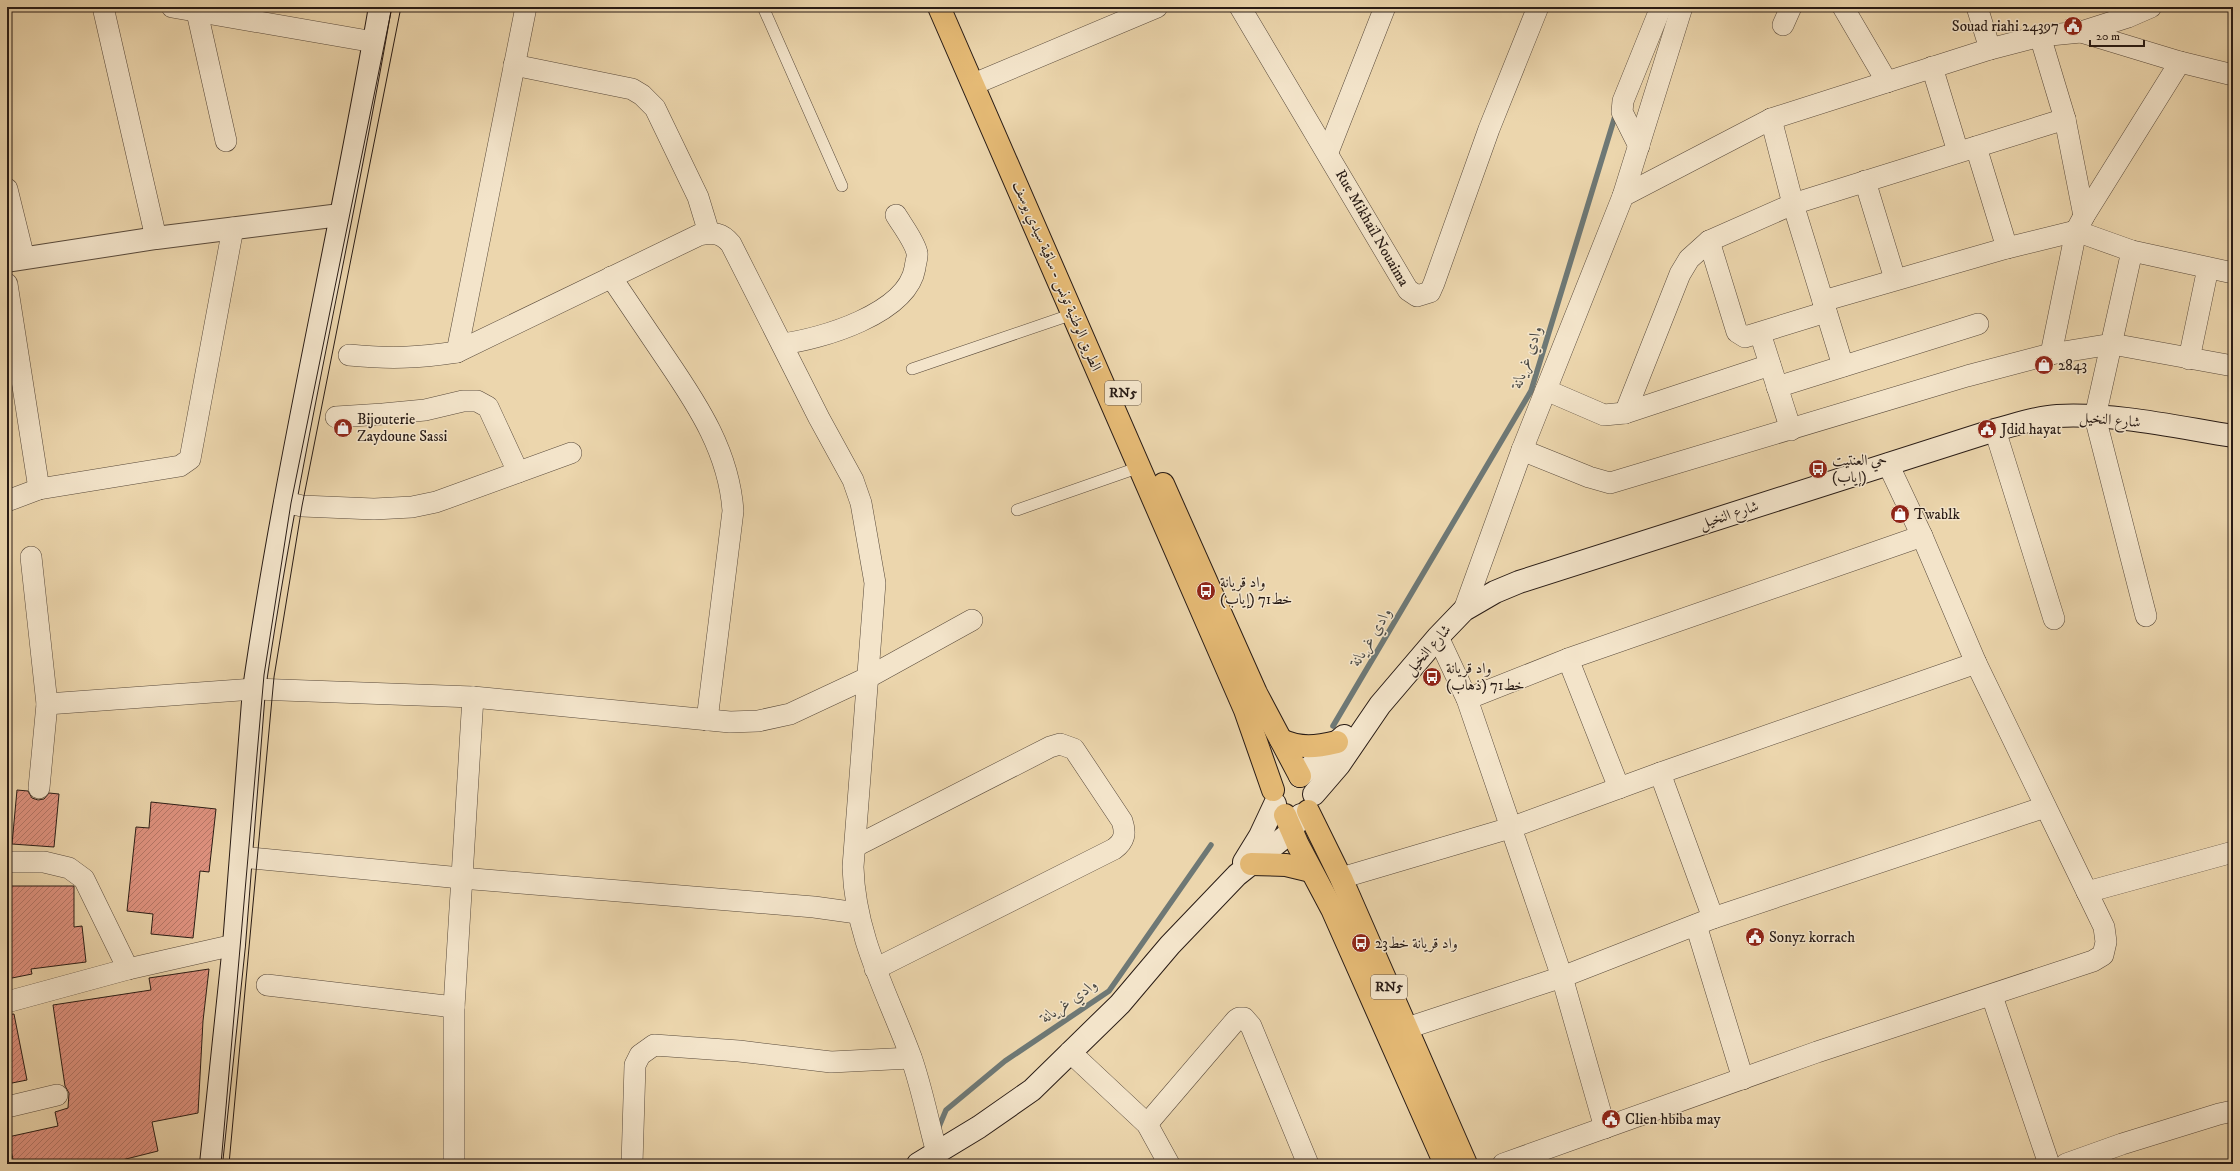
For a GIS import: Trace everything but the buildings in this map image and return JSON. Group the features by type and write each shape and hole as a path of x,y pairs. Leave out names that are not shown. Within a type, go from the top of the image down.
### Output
{"highway":[{"name":"الطريق الوطنية تونس - ساقية سيدي يوسف","path":"939,7 981,82 1256,693 1300,776"},
{"name":"الطريق الوطنية تونس - ساقية سيدي يوسف","path":"954,7 981,82 1073,314 1245,710 1292,809 1311,871 1332,909 1445,1164"},
{"path":"1281,740 1292,745 1306,748 1336,742"},
{"path":"1292,809 1280,780 1286,776 1300,776"},
{"name":"RN5","path":"1292,809 1312,786 1307,780 1300,776"},
{"name":"الطريق الوطنية تونس - ساقية سيدي يوسف","path":"1292,809 1341,878 1466,1164"},
{"path":"1244,869 1286,864 1311,871"}],"main road":[{"path":"211,1164 234,946 254,689 285,502 380,7"},
{"path":"15,260 156,238 340,215"},
{"name":"شارع النخيل","path":"1292,809 1339,765 1380,705 1438,637 1464,610 1495,592 1519,582 1995,430 2057,416 2095,417 2233,436"},
{"path":"1300,776 1336,742 1380,705"},
{"path":"1244,869 1260,836 1292,809"},
{"path":"918,1164 979,1127 1032,1090 1120,1004 1170,945 1244,869 1292,809"}],"street":[{"path":"103,7 156,238"},
{"path":"172,7 374,42"},
{"path":"457,352 526,7"},
{"path":"981,82 1157,7"},
{"name":"Rue Mikhaïl Nouaima","path":"1240,7 1328,152 1408,290 1417,296 1430,292 1489,129 1538,7"},
{"path":"1328,152 1385,7"},
{"path":"1639,146 1622,112 1624,101 1661,7"},
{"path":"1464,610 1522,450 1623,196 1682,7"},
{"path":"1843,7 1887,82"},
{"path":"1977,7 1990,48"},
{"path":"1623,196 1771,120 1990,48 2040,36 2081,32 2127,12 2151,7"},
{"path":"197,12 226,141"},
{"path":"2081,32 2180,62 2233,75"},
{"path":"2040,36 2065,119 2080,224"},
{"path":"2051,354 2080,224 2180,62"},
{"path":"514,65 632,89 642,95 654,108 692,185 709,233"},
{"path":"1932,67 2007,248"},
{"path":"1625,413 1680,274 1689,259 1709,241 1793,204 2065,119"},
{"path":"1771,120 1793,204 1843,366"},
{"path":"1865,181 1895,279"},
{"path":"7,189 15,260"},
{"path":"782,344 807,341 852,326 883,308 907,286 914,274 917,253 896,215"},
{"path":"1709,241 1736,332 1745,337 1760,333 1895,279 2007,248 2080,224 2132,251 2233,273"},
{"path":"7,501 39,489 180,466 190,458 233,228"},
{"path":"349,355 387,358 418,358 457,352 699,235 709,233 725,236 731,244 853,480 861,502 875,583 856,846 853,867 857,913 874,969 911,1058 937,1153"},
{"path":"2132,251 2095,417 2146,616"},
{"path":"2189,359 2208,268"},
{"path":"611,277 700,409 716,440 732,491 733,511 707,720"},
{"path":"7,284 39,489"},
{"path":"1777,387 1978,324"},
{"path":"1760,333 1791,430"},
{"path":"1522,450 1589,477 1610,483 1967,376 2051,354 2112,344 2233,366"},
{"path":"1546,390 1604,415 1625,413 1770,365"},
{"path":"336,417 426,410 463,401 477,401 488,406 518,472"},
{"path":"1995,430 2054,618"},
{"path":"285,502 302,506 374,509 412,507 436,502 571,453"},
{"path":"1503,1164 1816,1052 2093,962 2103,955 2106,942 2104,927 1976,663 1922,536 1888,464"},
{"path":"1467,699 1568,659 1922,536"},
{"path":"31,557 47,704 39,788"},
{"path":"47,704 254,689 473,697 730,722 758,721 790,714 867,678 972,620"},
{"path":"1438,637 1467,699 1562,977 1605,1128"},
{"path":"1568,659 1619,788"},
{"path":"1341,878 1510,828 1660,773 1976,663"},
{"path":"454,1164 454,1006 473,697"},
{"path":"856,846 1050,747 1060,744 1074,749 1122,821 1125,830 1121,844 1114,849 874,969"},
{"path":"1660,773 1704,921 1743,1079"},
{"path":"1407,1028 1562,977 1704,921 2045,807"},
{"path":"2087,892 2233,852"},
{"path":"241,857 461,878 814,907 857,913"},
{"path":"7,862 44,862 69,868 84,879 128,969"},
{"path":"7,1002 128,969 234,946"},
{"path":"267,985 454,1006"},
{"path":"1992,996 2049,1164"},
{"path":"1147,1124 1236,1020 1239,1018 1244,1018 1251,1026 1308,1164"},
{"path":"632,1164 635,1065 640,1055 654,1045 739,1050 831,1062 911,1058"},
{"path":"1070,1052 1147,1124 1169,1164"},
{"path":"7,1107 57,1095"},
{"path":"2066,1164 2137,1139 2219,1114 2233,1112"}],"lane":[{"path":"763,7 842,186"},
{"path":"912,369 1073,314"},
{"path":"1018,510 1140,467"}],"waterway":[{"name":"وادي غريانة","path":"1333,726 1531,391 1616,113"},
{"name":"وادي غريانة","path":"938,1129 946,1110 1005,1061 1109,991 1211,845"}],"tram line":[{"path":"221,1164 264,675 291,503 392,7"},
{"path":"229,1164 274,677 302,506 401,7"}],"place":[{"name":"Souad riahi 24397","path":"2073,26"},
{"name":"2843","path":"2044,365"},
{"name":"Bijouterie Zaydoune Sassi","path":"343,428"},
{"name":"Jdid hayat","path":"1987,429"},
{"name":"حي العنتيت (إياب)","path":"1818,469"},
{"name":"Twablk","path":"1900,514"},
{"name":"واد قريانة خط71 (إياب)","path":"1206,591"},
{"name":"واد قريانة خط71 (ذهاب)","path":"1432,677"},
{"name":"Sonyz korrach","path":"1755,937"},
{"name":"واد قريانة خط23","path":"1361,943"},
{"name":"Clien hbiba may","path":"1611,1119"}]}
